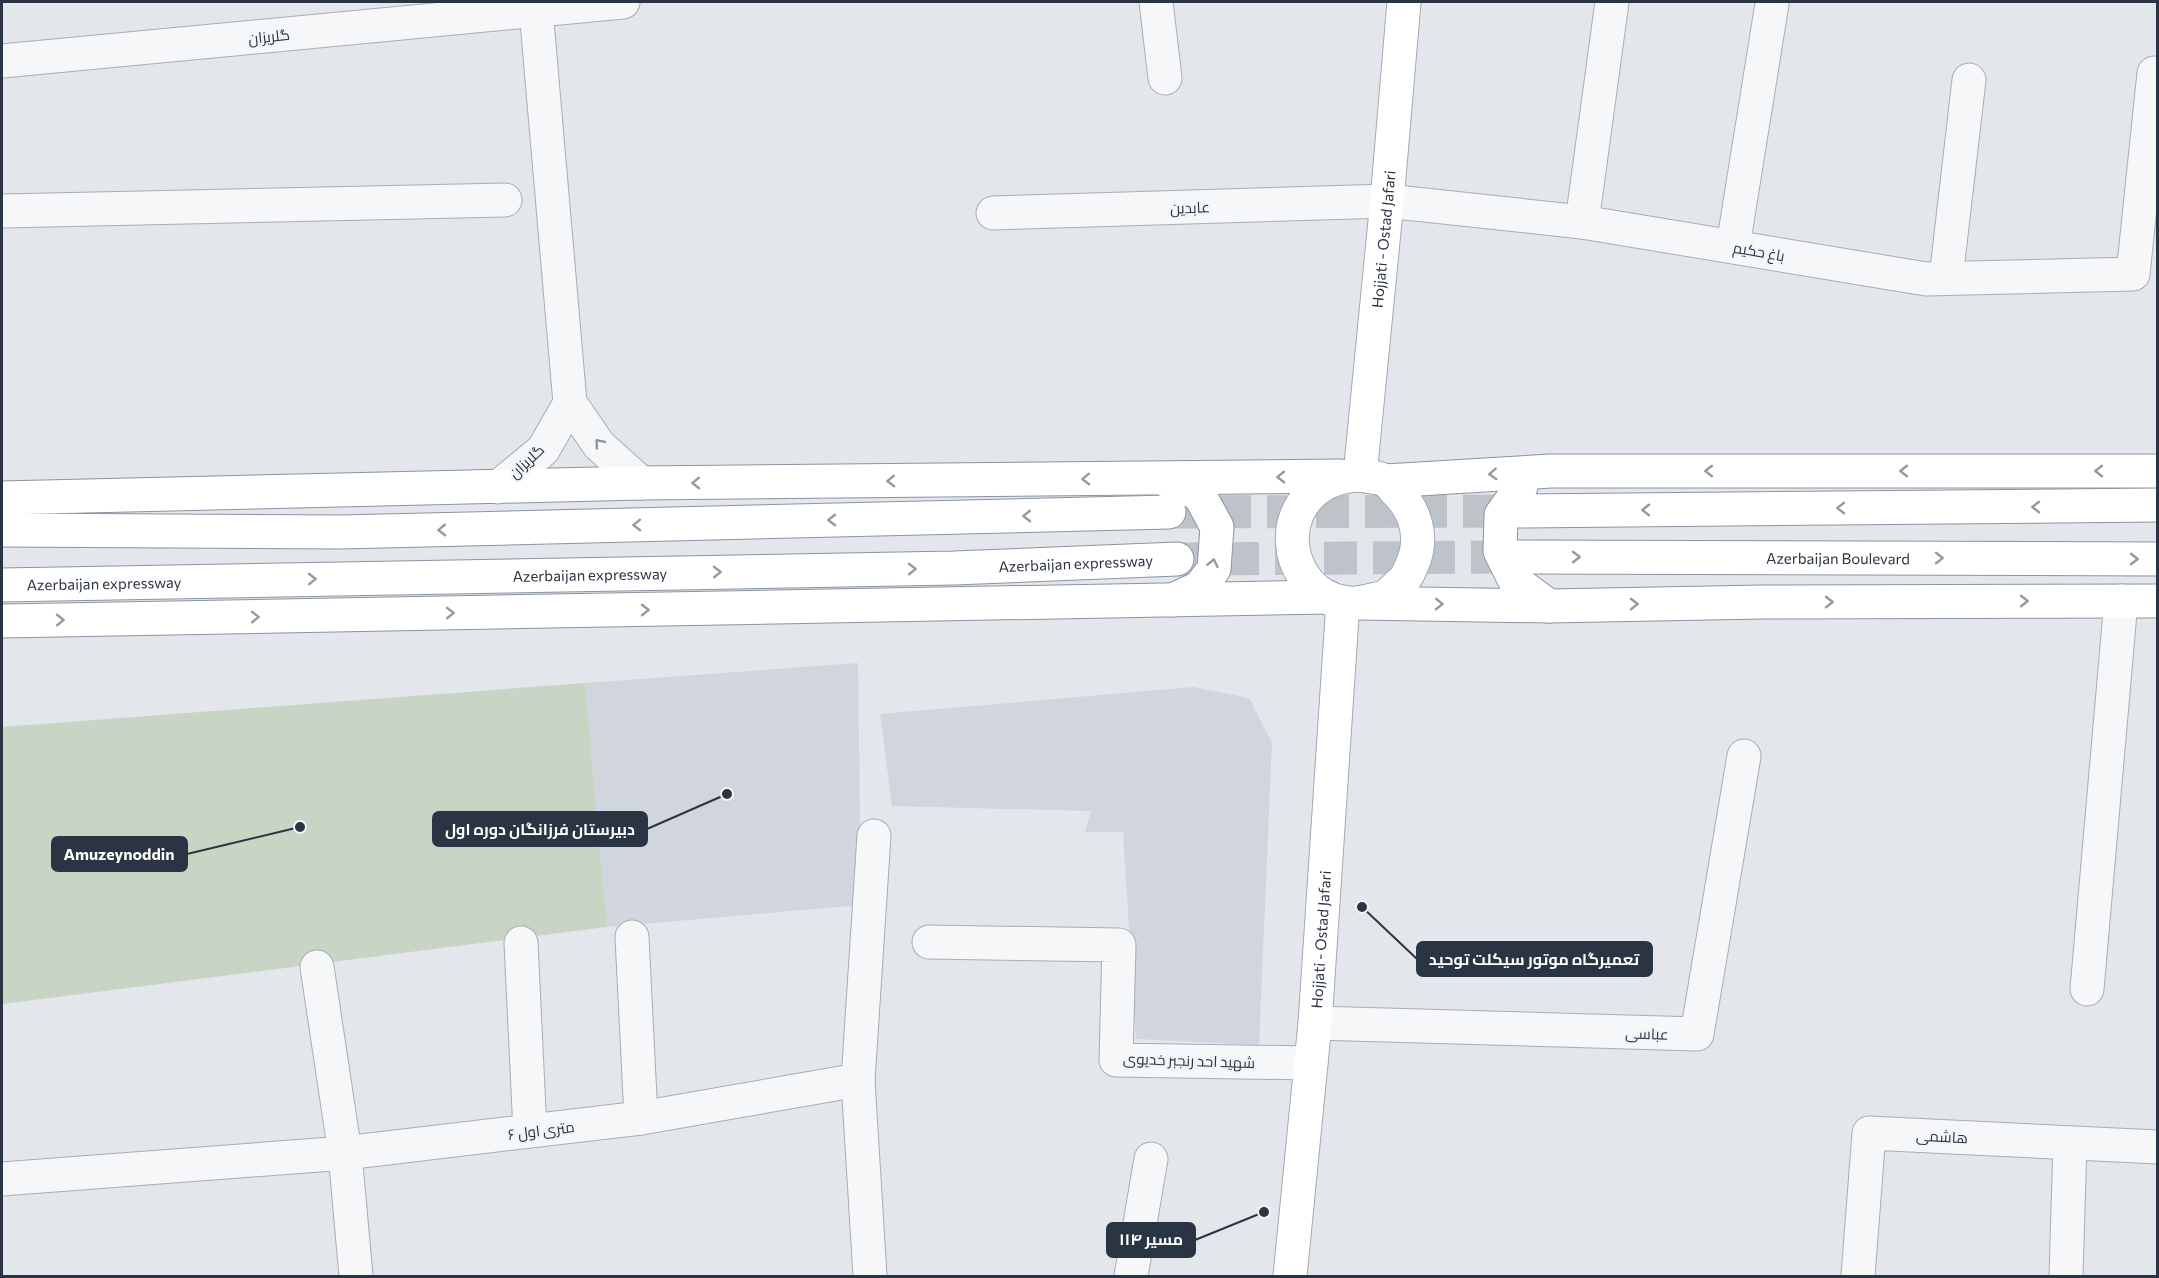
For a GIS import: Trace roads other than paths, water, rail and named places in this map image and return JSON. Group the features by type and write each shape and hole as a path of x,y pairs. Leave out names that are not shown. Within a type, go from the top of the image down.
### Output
{"main road":[{"name":"Hojjati - Ostad Jafari","path":"1362,477 1404,2"},
{"path":"1549,606 1515,582 1500,551 1501,515 1521,487 1551,471"},
{"path":"2,498 641,483 1362,477 1551,471 2157,471"},
{"path":"1362,477 1406,501 1418,526 1418,553 1406,578 1385,596 1343,601 1311,587 1299,571 1292,552 1291,533 1296,514 1307,497 1322,484 1362,477"},
{"path":"1162,478 1199,494 1217,527 1214,569 1199,588 1173,600"},
{"path":"1519,511 2157,506"},
{"path":"2,530 341,532 1169,512"},
{"name":"Azerbaijan Boulevard","path":"1517,557 2157,559"},
{"name":"Azerbaijan expressway","path":"2,585 954,568 1177,559"},
{"path":"2,621 1173,600 1549,606 2157,601"},
{"name":"Hojjati - Ostad Jafari","path":"1290,1276 1315,1023 1343,601"}],"street":[{"name":"گلریزان","path":"2,61 623,2"},
{"path":"1155,2 1165,78"},
{"path":"1582,222 1612,2"},
{"path":"1733,246 1772,4"},
{"path":"536,10 570,403 599,445 641,483"},
{"name":"باغ حکیم","path":"1387,201 1582,222 1926,279 2133,274 2154,73"},
{"path":"1946,278 1969,80"},
{"path":"2,211 505,200"},
{"name":"عابدین","path":"993,213 1387,201"},
{"name":"گلریزان","path":"498,487 543,450 570,403"},
{"path":"2087,989 2121,601"},
{"name":"عباسی","path":"1315,1023 1697,1034 1744,756"},
{"path":"870,1276 858,1080 874,836"},
{"path":"632,937 641,1118"},
{"name":"شهید احد رنجبر خدیوی","path":"928,942 1119,945 1116,1060 1311,1063"},
{"path":"521,943 530,1131"},
{"path":"317,967 345,1152 356,1276"},
{"name":"۶ متری اول","path":"2,1179 345,1152 530,1131 641,1118 858,1080"},
{"name":"هاشمی","path":"1858,1276 1869,1133 2157,1147"},
{"path":"2066,1276 2070,1143"},
{"path":"1131,1276 1151,1159"}],"tunnel":[{"path":"1169,512 1519,511"},
{"path":"1177,559 1517,557"}],"place":[{"name":"دبیرستان فرزانگان دوره اول","path":"727,794"},
{"name":"Amuzeynoddin","path":"300,827"},
{"name":"تعمیرگاه موتور سیکلت توحید","path":"1362,907"},
{"name":"مسیر ۱۱۴","path":"1264,1212"}]}
